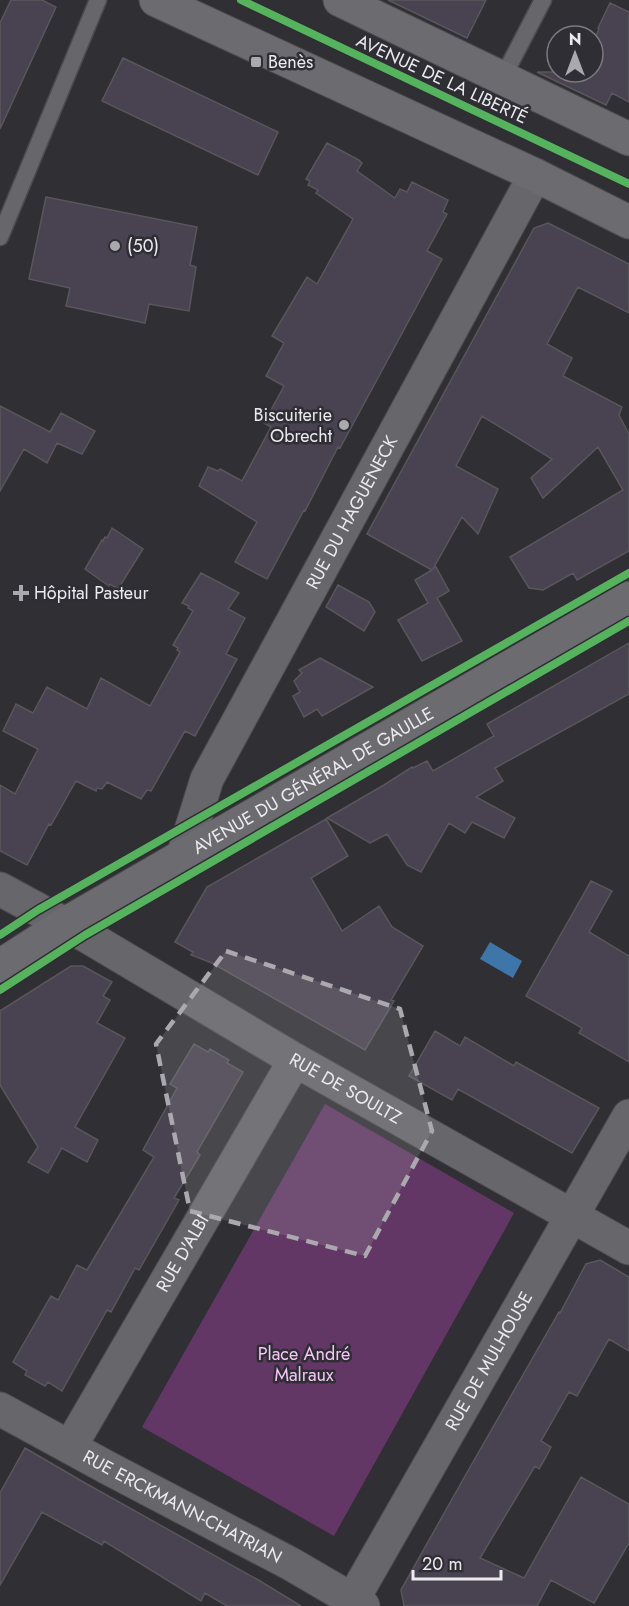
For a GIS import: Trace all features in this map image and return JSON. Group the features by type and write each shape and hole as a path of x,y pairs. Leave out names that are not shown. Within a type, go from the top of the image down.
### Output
{"main road":[{"path":"156,0 535,175 629,222"},
{"name":"AVENUE DE LA LIBERTÉ","path":"343,1 629,139"},
{"name":"AVENUE DU GÉNÉRAL DE GAULLE","path":"0,966 65,924 629,598"}],"street":[{"name":"RUE DU HAGUENECK","path":"183,856 207,779 535,175"},
{"name":"RUE DE SOULTZ","path":"0,890 65,924 295,1060 629,1248"},
{"name":"RUE D'ALBI","path":"70,1447 295,1060"},
{"name":"RUE DE MULHOUSE","path":"355,1604 629,1116"},
{"name":"RUE ERCKMANN-CHATRIAN","path":"3,1418 70,1447 291,1564 355,1604"}],"lane":[{"path":"0,237 98,0"},
{"path":"503,77 543,0"}],"highlighted area":[{"path":"226,951 400,1009 432,1131 365,1256 190,1211 156,1044"}],"green space":[{"name":"Place André Malraux","path":"325,1104 514,1213 334,1536 142,1427"}],"water":[{"path":"490,942 522,961 513,978 480,959"}],"building":[{"path":"11,0 42,0 56,7 0,129 0,23"},
{"path":"388,0 486,0 467,38"},
{"path":"610,3 629,12 629,102 612,93 606,105 562,84 605,84 605,24 600,24"},
{"path":"123,58 278,132 258,175 102,101"},
{"path":"327,143 359,160 362,163 357,171 395,198 400,189 407,192 412,182 448,200 443,212 447,214 427,251 442,259 267,579 235,562 257,522 199,486 208,467 218,471 220,469 242,481 271,427 264,423 284,386 266,376 284,343 272,336 307,277 317,284 353,219 316,193 318,190 308,185 310,181 306,179"},
{"name":"(50)","path":"46,197 197,227 190,265 196,267 189,311 149,304 145,323 66,306 70,288 29,279"},
{"path":"548,223 629,264 629,313 578,287 547,344 572,358 563,376 622,407 619,415 629,434 629,551 577,580 573,573 543,590 529,588 510,557 623,490 598,447 543,498 531,478 552,459 482,416 456,466 498,489 478,534 462,517 433,569 436,567 449,591 437,598 462,641 422,661 398,620 428,603 415,580 432,570 367,534 534,228"},
{"path":"0,406 50,432 61,413 95,431 82,454 57,443 47,463 24,449 0,491"},
{"path":"112,528 143,549 118,589 110,584 109,586 85,569"},
{"path":"201,573 239,593 228,609 245,618 226,654 237,659 195,736 185,731 151,791 147,790 141,799 107,782 102,789 97,788 96,791 76,781 27,865 0,851 0,785 15,794 38,749 3,731 16,704 33,713 47,687 87,709 101,678 150,706 180,652 173,645 193,611 182,603"},
{"path":"338,585 369,602 375,612 364,631 326,607"},
{"path":"629,643 629,694 495,768 503,781 476,797 515,818 504,838 472,822 465,833 449,823 421,872 407,865 387,834 370,843 327,818 412,767 427,761 433,771 494,736 487,724"},
{"path":"320,658 373,687 322,716 317,709 304,717 293,696 300,692 294,681 302,673 299,670"},
{"path":"326,819 348,856 311,878 342,931 379,906 392,927 423,946 365,1050 212,963 191,955 193,952 175,942 207,887"},
{"path":"591,881 612,891 589,932 629,956 629,1062 579,1033 582,1028 526,996"},
{"path":"71,966 83,966 112,982 103,996 110,1000 97,1023 125,1038 75,1127 98,1140 87,1162 62,1148 48,1173 28,1162 38,1147 0,1085 0,1011"},
{"path":"435,1031 460,1046 465,1037 514,1066 516,1062 599,1108 572,1153 458,1089 452,1100 409,1076"},
{"path":"194,1044 208,1052 210,1049 229,1060 227,1063 243,1072 197,1152 200,1155 174,1198 179,1200 139,1270 135,1268 111,1312 107,1310 62,1391 48,1382 45,1386 25,1375 27,1371 13,1362 51,1296 58,1300 77,1265 87,1270 154,1157 143,1150 177,1088 170,1084"},
{"path":"600,1260 629,1277 629,1351 609,1339 577,1396 569,1392 541,1441 551,1447 546,1457 539,1469 535,1466 480,1558 524,1578 581,1477 629,1504 629,1543 594,1603 551,1580 537,1606 404,1606 401,1590 465,1476 586,1264"},
{"path":"25,1448 301,1606 227,1606 205,1593 201,1601 104,1541 102,1545 42,1512 0,1585 0,1493"}],"cycle path":[{"path":"241,0 629,184"},
{"path":"0,935 38,910 629,573"},
{"path":"0,990 85,935 629,621"}],"place":[{"name":"Benès","path":"256,62"},
{"name":"(50)","path":"115,246"},
{"name":"Biscuiterie Obrecht","path":"344,425"},
{"name":"Hôpital Pasteur","path":"21,593"}]}
